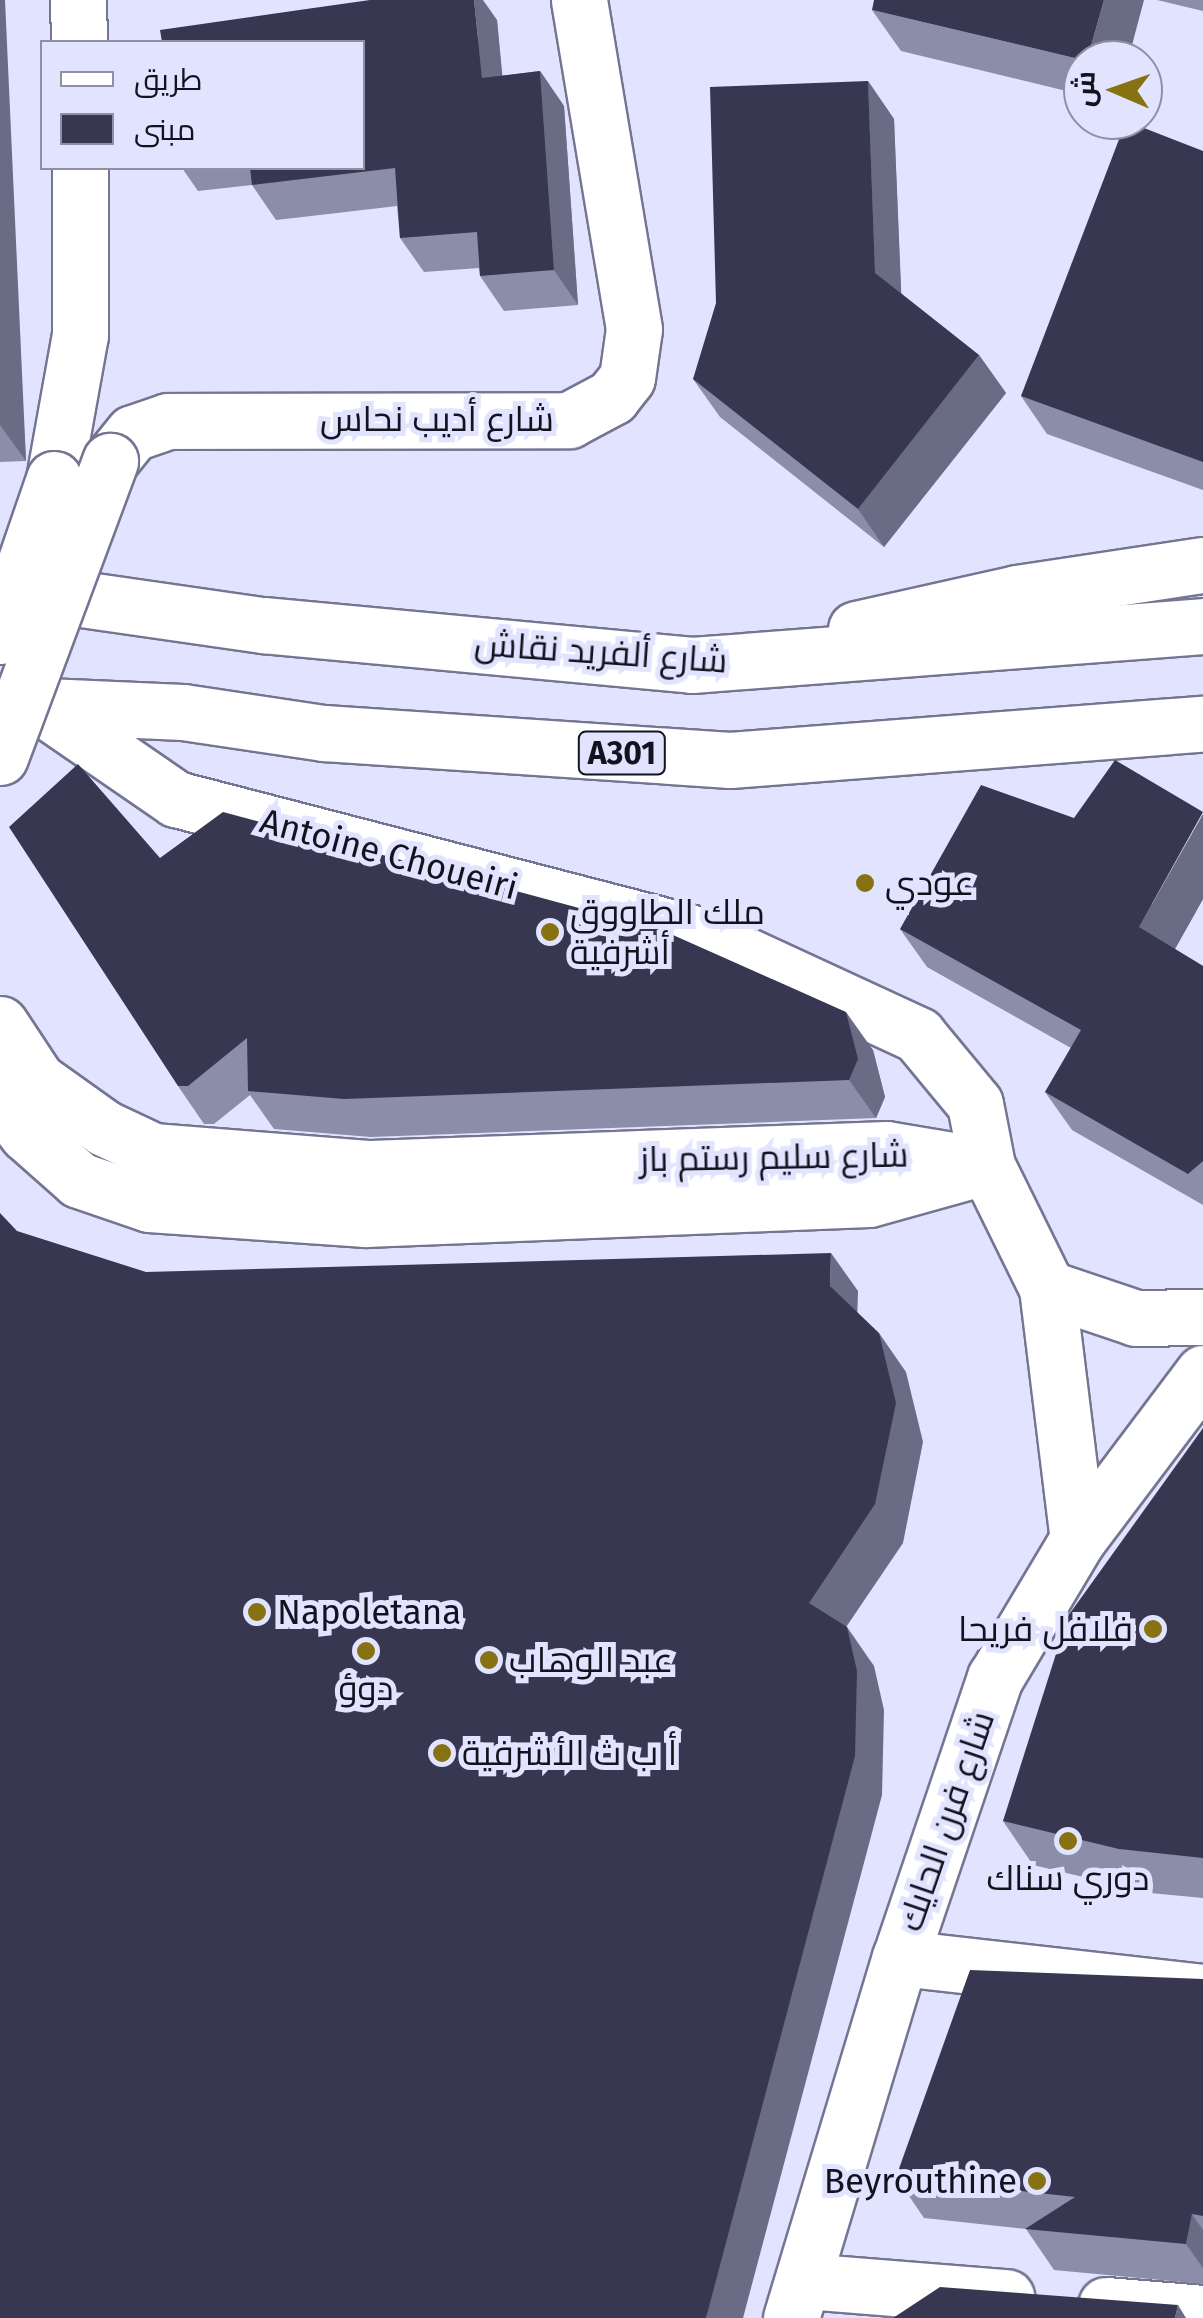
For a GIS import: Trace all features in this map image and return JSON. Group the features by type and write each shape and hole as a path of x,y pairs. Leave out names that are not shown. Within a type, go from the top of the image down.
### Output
{"main road":[{"path":"78,0 79,40"},
{"name":"شارع أديب نحاس","path":"129,443 190,418 569,420 612,398 627,378 634,329 579,0"},
{"path":"0,636 54,479 74,384 80,170"},
{"path":"0,757 129,443 74,384"},
{"path":"692,665 1017,592 1203,565"},
{"name":"شارع ألفريد نقاش","path":"0,588 263,626 692,665 1203,626"},
{"name":"A301","path":"21,706 183,712 324,733 730,760 1203,724"},
{"name":"Antoine Choueiri","path":"21,706 176,799 704,936 918,1035 975,1104 987,1166 1047,1288 1078,1539"},
{"name":"شارع سليم رستم باز","path":"0,1024 37,1080 104,1128 153,1152 370,1168 887,1149 987,1166"},
{"name":"شارع سليم رستم باز","path":"0,1099 27,1134 78,1180 149,1204 365,1219 870,1199 987,1166"},
{"path":"1047,1288 1136,1318 1203,1317"},
{"name":"شارع فرن الحايك","path":"798,2300 900,1958 995,1678 1078,1539 1203,1373"},
{"path":"900,1958 1203,1992"},
{"path":"798,2300 1203,2313"}],"building":[{"path":"370,0 474,0 482,78 540,71 554,270 480,276 477,232 400,238 395,168 252,185 250,170 365,170 365,40 162,40 160,30"},
{"path":"874,0 1104,0 1093,40 1063,40 1063,55 872,10"},
{"path":"868,81 875,273 979,355 858,509 693,379 716,303 710,87"},
{"path":"1163,135 1203,151 1203,462 1021,396 1119,140 1163,140"},
{"path":"1115,760 1203,812 1139,927 1203,966 1203,1161 1188,1174 1045,1092 1081,1030 900,929 981,785 1074,818"},
{"path":"78,764 160,858 223,812 664,931 846,1012 858,1059 849,1080 344,1099 248,1091 247,1038 188,1086 178,1086 9,827"},
{"name":"أ ب ث الأشرفية","path":"0,1213 17,1231 146,1272 831,1253 830,1286 879,1333 896,1403 875,1504 809,1603 847,1627 857,1671 855,1756 706,2318 0,2318"},
{"path":"1203,1428 1203,1858 1119,1849 1003,1821 1068,1616"},
{"path":"970,1970 1203,1979 1203,2216 1192,2214 1186,2244 1025,2229 1075,2197 896,2177"},
{"path":"940,2287 1178,2305 1175,2318 893,2318"}],"place":[{"name":"عودي","path":"865,883"},
{"name":"ملك الطاووق أشرفية","path":"550,932"},
{"name":"Napoletana","path":"257,1612"},
{"name":"فلافل فريحا","path":"1153,1629"},
{"name":"دوؤ","path":"366,1651"},
{"name":"عبد الوهاب","path":"489,1660"},
{"name":"أ ب ث الأشرفية","path":"442,1753"},
{"name":"دوري سناك","path":"1068,1841"},
{"name":"Beyrouthine","path":"1037,2181"}]}
